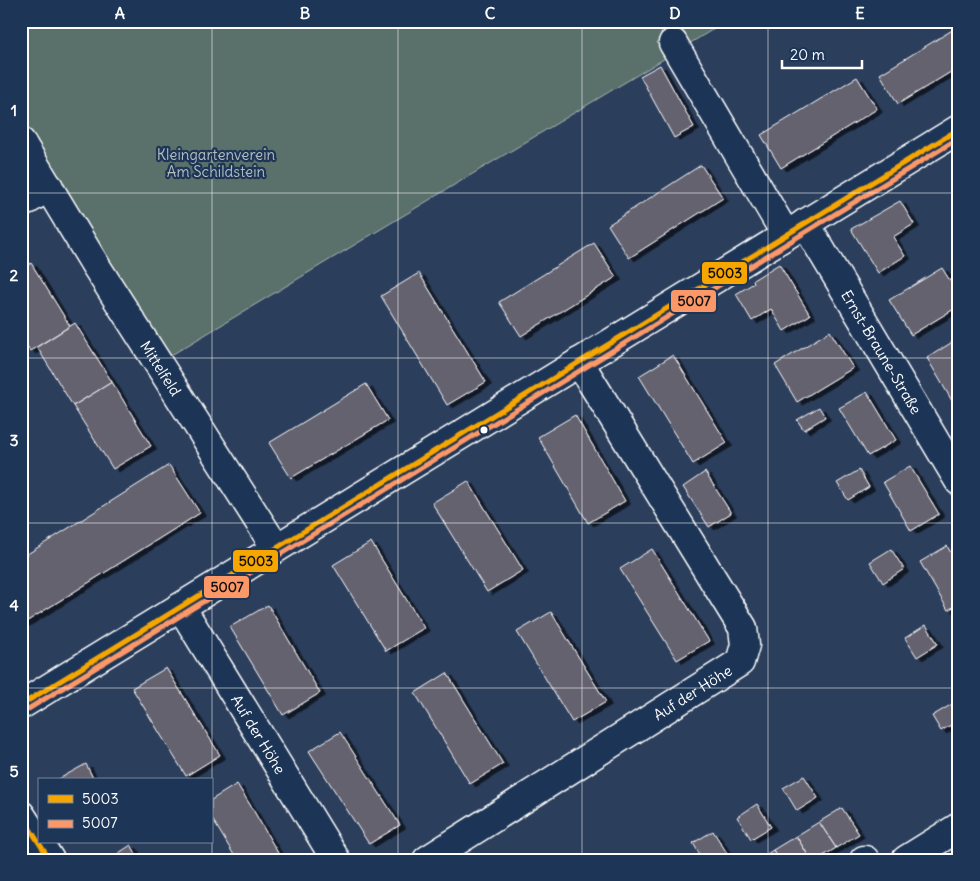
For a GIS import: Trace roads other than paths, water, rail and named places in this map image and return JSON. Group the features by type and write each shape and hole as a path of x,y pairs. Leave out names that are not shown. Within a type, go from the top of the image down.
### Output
{"street":[{"name":"Ernst-Braune-Straße","path":"674,43 959,480"},
{"path":"21,705 959,129"},
{"name":"Mittelfeld","path":"21,142 96,266 276,548"},
{"path":"21,204 49,186"},
{"name":"Auf der Höhe","path":"427,860 740,662 745,645 743,628 579,362"},
{"name":"Auf der Höhe","path":"181,607 336,860"},
{"path":"21,815 38,841"},
{"path":"906,860 959,827"},
{"path":"40,844 50,860"}],"park label":[{"name":"Kleingartenverein Am Schildstein","path":"216,162"}]}
